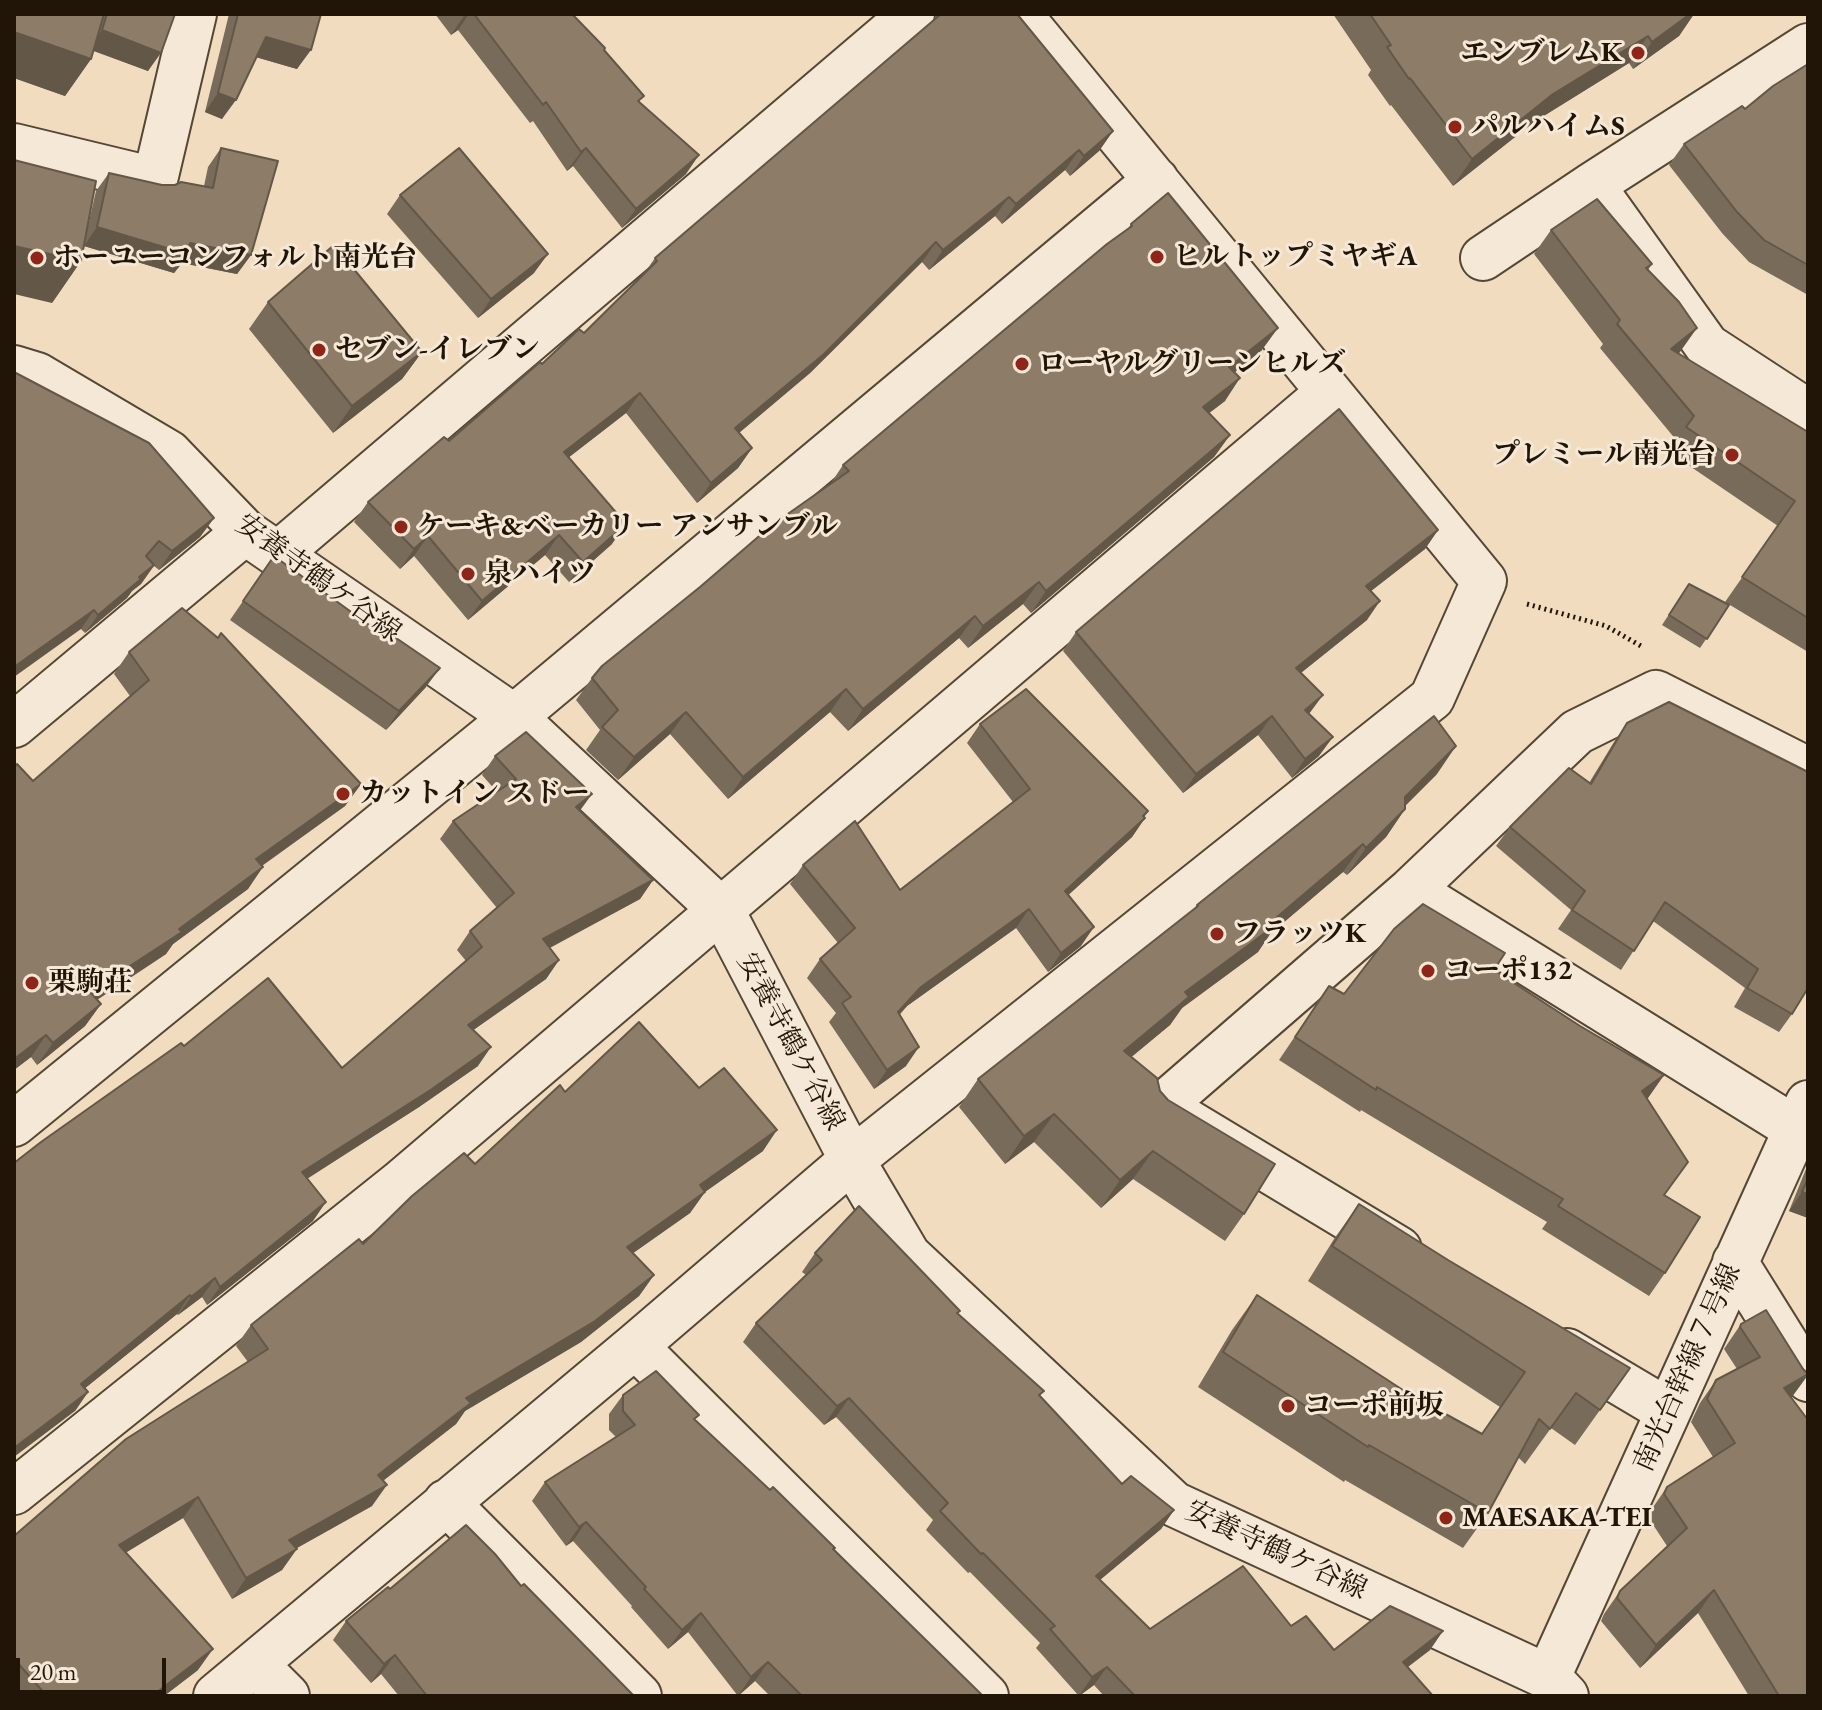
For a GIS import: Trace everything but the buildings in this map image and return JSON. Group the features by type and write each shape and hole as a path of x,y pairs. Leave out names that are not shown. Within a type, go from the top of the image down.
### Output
{"street":[{"path":"14,146 155,180 194,14"},
{"path":"14,725 262,543 912,14"},
{"path":"216,1696 852,1160 1432,698 1484,581 1019,14"},
{"path":"1483,258 1808,46"},
{"path":"14,1124 514,717 1156,180"},
{"path":"1592,185 1707,346 1808,412"},
{"name":"安養寺鶴ケ谷線","path":"14,368 37,375 169,453 262,543 514,717 722,911 852,1160 908,1255 1174,1504 1557,1687"},
{"path":"14,1492 400,1183 1329,392"},
{"path":"1435,1271 1162,1106 1411,890 1577,732 1656,693 1808,770"},
{"path":"1411,890 1800,1131"},
{"name":"南光台幹線７号線","path":"1557,1687 1668,1411 1735,1262 1800,1131"},
{"path":"1735,1262 1808,1379"},
{"path":"1531,1329 1668,1411"},
{"path":"635,1346 986,1696"},
{"path":"446,1502 639,1696"},
{"path":"255,1664 287,1696"}],"path":[{"path":"1481,587 1507,599 1606,626 1642,647 1656,693"}],"place":[{"name":"エンブレムK","path":"1638,53"},
{"name":"パルハイムS","path":"1455,127"},
{"name":"ヒルトップミヤギA","path":"1157,257"},
{"name":"ホーユーコンフォルト南光台","path":"37,258"},
{"name":"セブン-イレブン","path":"319,350"},
{"name":"ローヤルグリーンヒルズ","path":"1022,364"},
{"name":"プレミール南光台","path":"1732,455"},
{"name":"ケーキ&ベーカリー アンサンブル","path":"401,527"},
{"name":"泉ハイツ","path":"468,574"},
{"name":"カットイン スドー","path":"343,794"},
{"name":"フラッツK","path":"1217,934"},
{"name":"コーポ132","path":"1428,971"},
{"name":"栗駒荘","path":"32,983"},
{"name":"コーポ前坂","path":"1288,1406"},
{"name":"MAESAKA-TEI","path":"1446,1518"}]}
